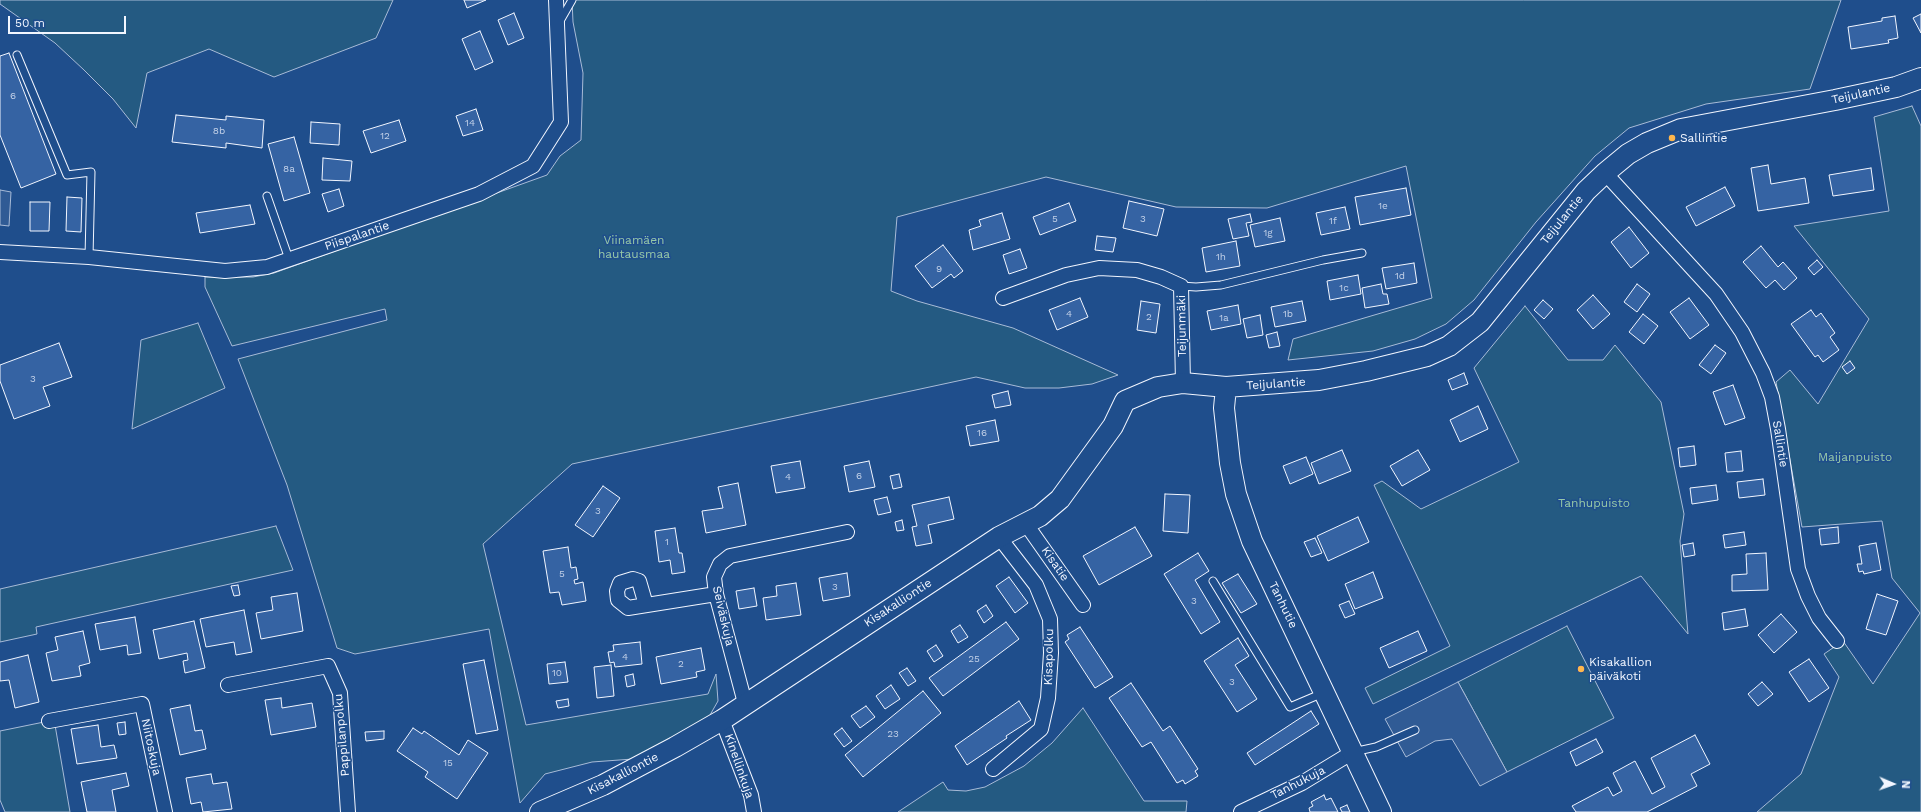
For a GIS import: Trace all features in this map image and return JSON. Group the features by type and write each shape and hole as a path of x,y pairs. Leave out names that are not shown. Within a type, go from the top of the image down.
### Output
{"street":[{"name":"Piispalantie","path":"0,252 89,257 225,271 267,267 479,194 533,166 560,122 556,0"},
{"name":"Teijulantie","path":"1226,387 1319,380 1366,371 1427,356 1450,346 1480,322 1586,191 1605,172 1628,154 1647,143 1681,129 1835,100 1896,87 1921,78"},
{"name":"Sallintie","path":"1605,172 1716,294 1742,332 1764,374 1772,397 1778,429 1798,569 1808,596 1819,618 1837,641"},
{"name":"Teijunmäki","path":"1003,298 1066,275 1099,268 1137,270 1161,277 1181,286 1183,383"},
{"name":"Kisakalliontie","path":"540,812 603,785 722,720 745,703 999,537 1040,516 1060,500 1113,426 1125,401 1158,387 1183,383 1226,387"},
{"name":"Tanhutie","path":"1226,387 1224,408 1230,463 1236,494 1252,542 1325,692 1381,812"},
{"name":"Kisatie","path":"1026,524 1083,605"},
{"name":"Seiväskuja","path":"745,703 716,594 714,577 720,564 730,556 847,532"},
{"name":"Kisapolku","path":"993,769 1041,729 1048,698 1051,653 1050,620 1036,585 999,537"},
{"path":"646,605 716,594"},
{"name":"Pappilanpolku","path":"228,685 328,666 340,693 348,812"},
{"name":"Niitoskuja","path":"49,721 142,704 165,812"},
{"name":"Kinellinkuja","path":"722,720 750,795 754,812"},
{"name":"Tanhukuja","path":"1241,812 1302,783 1353,752"}],"lane":[{"path":"557,27 572,0"},
{"path":"17,55 67,175 91,172 89,257"},
{"path":"267,196 289,259"},
{"path":"1181,286 1196,288 1222,285 1323,260 1362,253"},
{"path":"1213,581 1290,707 1325,692"},
{"path":"1353,752 1376,747 1416,730"}],"green space":[{"path":"0,0 393,0 376,38 274,77 209,49 147,73 136,128 113,99 84,70 55,43 0,4"},
{"name":"Viinamäen hautausmaa","path":"572,0 1841,0 1810,89 1706,104 1629,128 1595,156 1536,222 1474,300 1446,324 1415,339 1373,351 1288,360 1293,339 1432,298 1406,166 1267,208 1176,207 1046,177 897,217 891,291 917,301 1013,328 1118,375 1092,384 1059,388 1025,388 976,377 572,464 483,544 526,725 708,694 716,674 718,701 706,722 633,759 592,762 545,774 520,803 489,629 355,654 337,648 287,485 238,359 387,320 385,309 232,346 205,287 205,277 253,277 274,273 547,175 560,156 581,140 583,73 573,22"},
{"name":"Maijanpuisto","path":"1912,106 1921,126 1921,812 1757,812 1801,774 1839,677 1824,654 1843,641 1873,684 1920,613 1892,578 1882,521 1802,527 1776,382 1790,370 1818,404 1869,319 1794,226 1889,211 1874,117"},
{"name":"Tanhupuisto","path":"1525,306 1568,360 1603,360 1615,345 1661,402 1684,514 1680,541 1688,634 1641,576 1373,704 1365,688 1450,646 1374,485 1382,481 1421,509 1519,462 1474,368"},
{"path":"198,323 225,388 132,429 141,340"},
{"path":"276,526 293,570 36,627 37,634 0,642 0,589"},
{"path":"1567,626 1614,718 1507,772 1458,682"},
{"path":"1083,708 1144,801 1187,801 1186,812 898,812 943,782 948,790 966,791 985,787 1024,766 1052,743"},
{"path":"49,721 55,725 70,812 5,812 0,800 0,731"}],"shaded area":[{"path":"0,190 11,192 9,226 0,225"},
{"path":"1458,682 1507,772 1480,786 1452,739 1435,741 1406,757 1385,719"}],"building":[{"path":"464,0 486,0 467,8"},
{"path":"514,13 524,38 508,45 498,20"},
{"path":"1921,14 1921,33 1913,18"},
{"path":"1895,16 1898,38 1888,40 1889,43 1851,49 1848,27 1882,21 1882,18"},
{"path":"480,31 493,62 475,70 462,39"},
{"path":"9,53 56,174 21,188 0,135 0,56"},
{"path":"476,109 483,130 463,136 456,116"},
{"path":"176,115 226,120 226,116 264,120 262,148 226,143 226,148 172,142"},
{"path":"399,120 406,141 371,153 363,131"},
{"path":"311,122 340,124 339,145 310,143"},
{"path":"294,137 310,193 284,201 268,144"},
{"path":"323,158 352,161 350,181 322,180"},
{"path":"1768,165 1771,184 1805,178 1809,203 1758,211 1751,168"},
{"path":"1871,168 1874,190 1833,196 1829,175"},
{"path":"1725,187 1735,206 1696,226 1686,207"},
{"path":"1406,188 1411,215 1360,225 1355,197"},
{"path":"339,189 344,206 328,212 322,194"},
{"path":"67,197 82,198 81,232 66,231"},
{"path":"1129,201 1164,209 1157,236 1123,228"},
{"path":"30,202 50,202 49,231 30,231"},
{"path":"1069,203 1076,221 1040,235 1033,217"},
{"path":"250,205 255,224 200,233 196,213"},
{"path":"1345,207 1350,229 1321,235 1316,213"},
{"path":"1002,213 1010,239 973,250 969,230 981,226 979,220"},
{"path":"1250,214 1252,222 1246,223 1249,236 1233,239 1228,219"},
{"path":"1280,218 1285,241 1255,247 1250,225"},
{"path":"1629,227 1649,253 1631,268 1611,242"},
{"path":"1097,236 1116,238 1113,252 1095,250"},
{"path":"1236,241 1240,266 1206,272 1202,248"},
{"path":"943,245 963,271 954,278 951,274 932,288 915,266"},
{"path":"1761,246 1778,267 1783,262 1797,278 1784,290 1775,280 1766,288 1743,262"},
{"path":"1020,249 1027,268 1009,274 1003,255"},
{"path":"1817,260 1823,267 1814,275 1808,268"},
{"path":"1414,263 1417,283 1386,289 1382,268"},
{"path":"1358,275 1361,294 1330,300 1327,281"},
{"path":"1381,284 1383,294 1387,294 1389,304 1365,308 1362,288"},
{"path":"1637,284 1650,294 1637,312 1624,302"},
{"path":"1593,295 1610,314 1593,329 1577,310"},
{"path":"1080,298 1088,317 1057,330 1049,310"},
{"path":"1689,298 1709,325 1690,339 1670,312"},
{"path":"1543,300 1553,309 1544,319 1534,310"},
{"path":"1141,301 1160,304 1156,333 1137,330"},
{"path":"1302,301 1306,321 1275,327 1271,307"},
{"path":"1238,305 1241,324 1211,330 1207,311"},
{"path":"1811,310 1816,317 1821,313 1835,333 1830,337 1839,350 1823,362 1818,355 1815,357 1791,324"},
{"path":"1643,314 1658,326 1644,344 1629,332"},
{"path":"1260,315 1263,335 1247,338 1243,319"},
{"path":"1277,332 1280,346 1269,348 1266,335"},
{"path":"59,343 72,377 43,387 50,406 14,419 0,381 0,365"},
{"path":"1715,345 1726,353 1711,374 1699,365"},
{"path":"1850,361 1855,368 1847,374 1842,367"},
{"path":"1464,373 1468,384 1452,390 1448,380"},
{"path":"1733,385 1745,418 1725,425 1713,392"},
{"path":"1008,391 1011,405 995,408 992,395"},
{"path":"1478,406 1488,429 1460,442 1450,420"},
{"path":"995,420 999,441 970,446 966,426"},
{"path":"1694,446 1696,465 1680,467 1678,448"},
{"path":"1342,450 1351,471 1319,484 1311,463"},
{"path":"1418,450 1430,470 1402,486 1390,466"},
{"path":"1741,451 1743,471 1727,472 1725,453"},
{"path":"1306,457 1313,474 1290,484 1283,466"},
{"path":"800,461 805,488 776,493 771,466"},
{"path":"869,461 875,487 849,492 844,466"},
{"path":"899,474 902,487 893,489 890,476"},
{"path":"1763,479 1765,495 1739,498 1737,482"},
{"path":"738,483 746,525 706,533 702,511 723,508 718,487"},
{"path":"1716,485 1718,500 1692,504 1690,488"},
{"path":"603,486 620,498 593,537 575,525"},
{"path":"1165,494 1190,495 1188,533 1163,531"},
{"path":"887,497 891,512 878,515 874,500"},
{"path":"949,497 954,519 928,525 932,543 916,546 912,527 917,526 912,505"},
{"path":"1358,517 1369,542 1328,561 1317,536"},
{"path":"902,520 904,530 897,531 895,522"},
{"path":"1135,527 1152,556 1099,585 1083,556"},
{"path":"1838,527 1839,543 1821,545 1819,529"},
{"path":"675,528 679,553 682,553 685,572 672,574 670,560 659,562 655,531"},
{"path":"1744,532 1746,545 1725,548 1723,535"},
{"path":"1315,538 1322,553 1311,557 1304,542"},
{"path":"1693,543 1695,555 1684,557 1682,545"},
{"path":"1876,543 1881,570 1864,574 1863,571 1859,572 1857,564 1862,564 1859,546"},
{"path":"568,547 571,568 576,567 578,579 574,580 575,584 583,582 586,601 562,605 559,592 550,593 543,551"},
{"path":"1198,553 1209,571 1195,580 1220,622 1201,634 1164,574"},
{"path":"1766,553 1768,590 1732,591 1732,575 1747,574 1746,554"},
{"path":"1373,572 1383,598 1355,609 1345,584"},
{"path":"847,573 850,596 823,601 819,578"},
{"path":"1238,574 1257,604 1241,613 1222,583"},
{"path":"1009,577 1028,603 1015,613 996,586"},
{"path":"796,583 801,615 766,620 763,598 777,596 776,586"},
{"path":"238,585 240,595 234,596 231,586"},
{"path":"754,588 757,606 739,609 736,591"},
{"path":"297,593 303,631 261,639 256,613 273,610 271,597"},
{"path":"1877,594 1898,601 1886,635 1866,629"},
{"path":"1349,601 1355,614 1345,618 1339,605"},
{"path":"986,605 993,616 984,623 977,611"},
{"path":"1745,609 1748,626 1724,630 1722,613"},
{"path":"244,610 252,652 236,655 234,642 206,647 200,619"},
{"path":"1781,614 1797,632 1774,653 1758,635"},
{"path":"135,617 141,653 128,655 127,645 100,650 95,624"},
{"path":"194,621 205,668 185,673 183,661 188,660 187,653 159,659 153,630"},
{"path":"1006,622 1019,639 943,696 929,678"},
{"path":"960,625 968,637 958,643 951,631"},
{"path":"1080,627 1113,677 1095,688 1065,642 1069,639 1067,635"},
{"path":"83,631 90,663 79,666 81,676 52,681 46,653 58,650 55,637"},
{"path":"1418,631 1427,651 1389,668 1380,648"},
{"path":"1238,638 1249,656 1235,665 1257,699 1237,712 1204,661"},
{"path":"640,642 642,664 615,667 614,662 610,663 608,652 614,651 613,645"},
{"path":"936,645 943,656 934,662 927,651"},
{"path":"701,648 705,670 696,672 697,677 661,684 656,657"},
{"path":"28,655 39,702 15,708 9,680 0,681 0,662"},
{"path":"1809,659 1829,688 1809,702 1789,672"},
{"path":"484,660 498,730 476,734 463,664"},
{"path":"565,662 568,682 549,684 547,664"},
{"path":"611,665 614,696 597,698 594,667"},
{"path":"907,668 916,681 908,686 899,673"},
{"path":"633,674 635,685 627,687 625,676"},
{"path":"1762,682 1773,694 1758,706 1748,694"},
{"path":"1131,683 1163,731 1170,726 1198,769 1195,771 1198,776 1185,784 1183,780 1177,783 1151,742 1142,747 1109,698"},
{"path":"891,685 900,699 885,709 876,696"},
{"path":"923,691 941,713 863,777 845,755"},
{"path":"281,698 282,708 312,703 316,727 271,735 265,700"},
{"path":"568,699 569,706 558,708 556,701"},
{"path":"1019,701 1031,720 1006,736 1007,738 967,765 955,746"},
{"path":"190,705 195,731 202,730 206,749 180,755 170,709"},
{"path":"866,706 875,717 860,728 851,716"},
{"path":"1311,711 1319,724 1255,765 1247,753"},
{"path":"125,722 126,734 119,735 117,723"},
{"path":"98,725 101,747 114,745 117,758 77,764 71,729"},
{"path":"413,728 422,734 424,731 459,755 468,740 488,753 457,799 425,777 428,772 397,751"},
{"path":"842,728 852,741 844,747 834,734"},
{"path":"384,731 384,739 366,741 365,732"},
{"path":"1695,735 1710,764 1691,774 1697,786 1647,812 1576,812 1572,806 1608,787 1613,796 1622,791 1613,773 1635,761 1652,794 1665,787 1651,758"},
{"path":"1596,739 1603,752 1576,766 1570,752"},
{"path":"126,773 129,786 112,790 116,812 87,812 81,782"},
{"path":"211,774 213,784 227,782 232,809 203,812 201,802 191,804 186,778"},
{"path":"1324,795 1326,800 1331,798 1338,812 1310,812 1309,808 1313,806 1311,802"},
{"path":"1347,805 1350,812 1342,812 1340,808"}],"place":[{"name":"Sallintie","path":"1672,138"},
{"name":"Kisakallion päiväkoti","path":"1581,669"}]}
